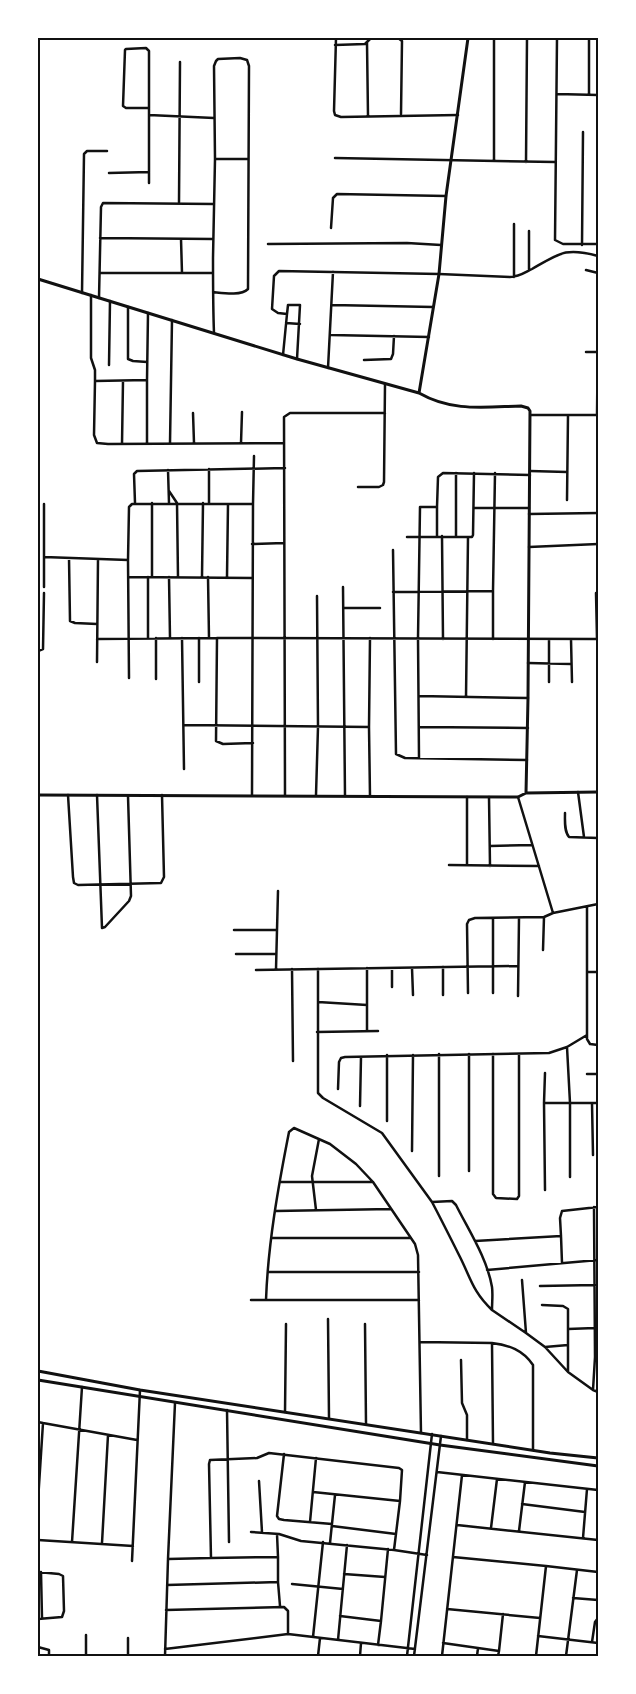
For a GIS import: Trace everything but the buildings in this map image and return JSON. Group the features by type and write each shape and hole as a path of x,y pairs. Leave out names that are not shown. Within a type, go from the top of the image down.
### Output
{"street":[{"path":"336,38 334,113 338,116 458,116"},
{"path":"368,116 367,43 370,38"},
{"path":"398,38 402,41 401,115"},
{"path":"419,394 439,274 446,196 468,39 474,38"},
{"path":"494,38 494,162"},
{"path":"526,162 527,38"},
{"path":"557,38 555,240 560,244 598,244"},
{"path":"589,38 589,94"},
{"path":"335,45 367,43"},
{"path":"149,108 126,108 123,106 126,49 146,48 149,51 149,108 149,184"},
{"path":"213,292 240,293 248,289 249,66 247,60 240,58 221,58 216,61 214,66 215,159 213,240 213,292 214,333"},
{"path":"179,202 180,62"},
{"path":"557,94 598,95"},
{"path":"149,115 214,118"},
{"path":"598,116 598,124"},
{"path":"582,245 583,132"},
{"path":"82,293 84,154 87,151 107,151"},
{"path":"335,158 555,162"},
{"path":"215,159 249,159"},
{"path":"109,173 149,172"},
{"path":"331,228 333,198 337,194 446,196"},
{"path":"99,298 101,206 105,202 214,204"},
{"path":"514,224 514,277"},
{"path":"529,231 529,270"},
{"path":"100,238 213,240"},
{"path":"182,239 182,273"},
{"path":"268,244 407,243 441,245"},
{"path":"287,314 278,313 272,309 274,276 279,271 514,277 520,276 554,256 563,253 575,251 598,256"},
{"path":"586,270 598,273"},
{"path":"328,368 333,272"},
{"path":"100,273 213,273"},
{"path":"38,279 283,355 419,394 436,402 464,408 520,406 528,408 531,415 526,793"},
{"path":"91,296 91,358 95,370 94,435 96,441 100,444 284,443"},
{"path":"109,364 110,301"},
{"path":"332,304 434,307"},
{"path":"283,355 288,305 300,305 297,359"},
{"path":"128,307 128,359 147,362"},
{"path":"147,443 148,313"},
{"path":"170,443 172,320"},
{"path":"286,323 300,324"},
{"path":"531,415 598,415 598,326"},
{"path":"330,334 429,337"},
{"path":"364,360 391,359 394,354 394,336"},
{"path":"586,352 598,352"},
{"path":"95,380 147,380"},
{"path":"122,444 123,381"},
{"path":"358,487 379,487 384,482 385,384"},
{"path":"241,443 242,412"},
{"path":"194,413 194,443"},
{"path":"285,795 284,418 288,414 385,413"},
{"path":"567,500 568,415"},
{"path":"252,795 254,456"},
{"path":"135,503 136,472 285,468"},
{"path":"208,469 209,504"},
{"path":"168,470 169,503"},
{"path":"437,536 439,475 443,473 567,472"},
{"path":"456,473 456,537"},
{"path":"407,537 468,537 473,535 474,473"},
{"path":"493,639 495,473"},
{"path":"168,491 177,503 178,576"},
{"path":"129,678 129,508 135,503 253,504"},
{"path":"152,503 152,577"},
{"path":"202,503 202,577"},
{"path":"44,504 44,587"},
{"path":"227,578 228,504"},
{"path":"420,758 418,638 420,507 437,507"},
{"path":"474,508 529,508"},
{"path":"529,514 598,513"},
{"path":"442,536 443,638"},
{"path":"466,697 468,537"},
{"path":"252,544 284,543"},
{"path":"529,547 598,544"},
{"path":"393,550 395,752 397,756 401,758 527,760"},
{"path":"44,558 128,560"},
{"path":"70,558 70,621 97,624"},
{"path":"97,662 98,559"},
{"path":"129,577 253,578"},
{"path":"148,577 148,638"},
{"path":"168,577 170,638"},
{"path":"208,577 209,638"},
{"path":"344,587 345,796"},
{"path":"393,592 493,591"},
{"path":"38,652 43,649 44,593"},
{"path":"97,639 598,639 596,593"},
{"path":"316,796 318,727 317,596"},
{"path":"344,608 380,608"},
{"path":"156,638 156,679"},
{"path":"182,638 184,768"},
{"path":"199,638 199,682"},
{"path":"217,638 215,740 217,743 253,742"},
{"path":"370,638 370,796"},
{"path":"549,682 550,639"},
{"path":"571,639 572,682"},
{"path":"528,663 571,664"},
{"path":"419,696 528,698"},
{"path":"184,725 369,727"},
{"path":"419,727 528,728"},
{"path":"578,792 584,838"},
{"path":"38,795 162,794 518,797 526,793 598,792"},
{"path":"97,795 102,928 129,901 131,896 128,794"},
{"path":"68,795 73,881 78,885 157,884 163,881 162,794"},
{"path":"467,797 467,866"},
{"path":"489,797 490,866"},
{"path":"518,797 553,913"},
{"path":"565,813 567,835 569,837 598,838"},
{"path":"490,846 532,845"},
{"path":"449,865 539,866"},
{"path":"276,969 278,891"},
{"path":"468,993 468,922 475,918 544,917 553,913 598,904"},
{"path":"587,907 588,1043 598,1045"},
{"path":"543,950 544,917"},
{"path":"493,918 493,993"},
{"path":"518,996 519,918"},
{"path":"234,930 277,930"},
{"path":"236,954 276,954"},
{"path":"256,970 518,966"},
{"path":"443,967 443,995"},
{"path":"367,968 367,1031"},
{"path":"392,968 392,987"},
{"path":"412,968 413,995"},
{"path":"292,969 293,1062"},
{"path":"318,969 317,1090 319,1095 382,1133 432,1202 462,1259 479,1297 492,1310 545,1348 568,1372 598,1392"},
{"path":"588,972 598,972"},
{"path":"318,1002 367,1005"},
{"path":"317,1032 378,1031"},
{"path":"338,1089 339,1060 345,1057 550,1053 567,1048 588,1035"},
{"path":"567,1048 570,1103 570,1177"},
{"path":"439,1176 440,1054"},
{"path":"469,1054 469,1171"},
{"path":"493,1054 494,1194 496,1198 517,1199 519,1196 519,1054"},
{"path":"386,1055 387,1121"},
{"path":"412,1151 413,1055"},
{"path":"360,1056 360,1106"},
{"path":"545,1073 545,1190"},
{"path":"587,1074 598,1074"},
{"path":"544,1103 598,1103"},
{"path":"592,1103 593,1155"},
{"path":"266,1300 267,1272 280,1182 290,1130 292,1128 298,1129 330,1144 356,1164 373,1182 415,1244 419,1272 421,1433"},
{"path":"316,1210 312,1168 318,1139"},
{"path":"280,1182 373,1182"},
{"path":"432,1202 454,1203 475,1241 487,1270 492,1287 492,1310"},
{"path":"593,1390 597,1357 595,1285 597,1260 594,1207"},
{"path":"562,1263 560,1218 562,1211 598,1207"},
{"path":"276,1210 391,1209"},
{"path":"475,1241 561,1236"},
{"path":"272,1238 411,1238"},
{"path":"487,1270 597,1260"},
{"path":"267,1272 419,1272"},
{"path":"522,1280 526,1333"},
{"path":"540,1286 595,1285"},
{"path":"251,1300 419,1300"},
{"path":"542,1305 566,1306 569,1311 568,1372"},
{"path":"328,1319 329,1418"},
{"path":"285,1412 286,1324"},
{"path":"366,1324 366,1424"},
{"path":"568,1328 595,1328"},
{"path":"420,1342 492,1344 513,1347 528,1358 533,1365 533,1450"},
{"path":"492,1344 493,1444"},
{"path":"545,1348 568,1345"},
{"path":"461,1360 462,1403 467,1415 467,1440"},
{"path":"38,1371 140,1390 533,1450 598,1458"},
{"path":"38,1380 440,1445 598,1466"},
{"path":"72,1542 82,1387"},
{"path":"132,1561 140,1390"},
{"path":"212,1401 212,1408"},
{"path":"165,1656 175,1402"},
{"path":"227,1410 229,1542"},
{"path":"38,1422 138,1440"},
{"path":"38,1501 43,1423"},
{"path":"407,1656 432,1434"},
{"path":"102,1543 108,1435"},
{"path":"414,1656 441,1436"},
{"path":"211,1558 209,1462 212,1460 257,1458 269,1453 400,1468 403,1473 394,1550"},
{"path":"284,1454 277,1516 279,1519 396,1534"},
{"path":"310,1522 316,1458"},
{"path":"437,1472 598,1490"},
{"path":"442,1656 462,1475"},
{"path":"491,1528 497,1479"},
{"path":"258,1481 262,1532"},
{"path":"519,1531 524,1482"},
{"path":"583,1538 587,1489"},
{"path":"312,1492 400,1501"},
{"path":"330,1543 335,1495"},
{"path":"522,1504 585,1512"},
{"path":"457,1524 598,1540"},
{"path":"251,1532 277,1534 296,1540 388,1549 427,1555"},
{"path":"277,1534 280,1606"},
{"path":"38,1540 133,1546"},
{"path":"313,1637 323,1542"},
{"path":"338,1640 347,1545"},
{"path":"378,1645 388,1549"},
{"path":"168,1559 278,1557"},
{"path":"453,1557 598,1572"},
{"path":"536,1656 546,1566"},
{"path":"566,1656 577,1570"},
{"path":"39,1572 61,1574 64,1579 64,1615 58,1618 40,1619 39,1572"},
{"path":"344,1574 385,1577"},
{"path":"167,1585 278,1582"},
{"path":"292,1584 343,1589"},
{"path":"573,1598 598,1600"},
{"path":"166,1610 280,1606 285,1607 288,1611 288,1634"},
{"path":"447,1609 540,1618"},
{"path":"498,1656 503,1614"},
{"path":"340,1616 381,1620"},
{"path":"592,1642 595,1622 598,1618"},
{"path":"165,1649 288,1634 414,1649"},
{"path":"86,1635 86,1656"},
{"path":"538,1636 598,1642"},
{"path":"128,1638 128,1656"},
{"path":"318,1656 320,1638"},
{"path":"360,1656 361,1643"},
{"path":"443,1644 499,1651"},
{"path":"38,1646 49,1650 49,1656"},
{"path":"478,1648 478,1656"}]}
